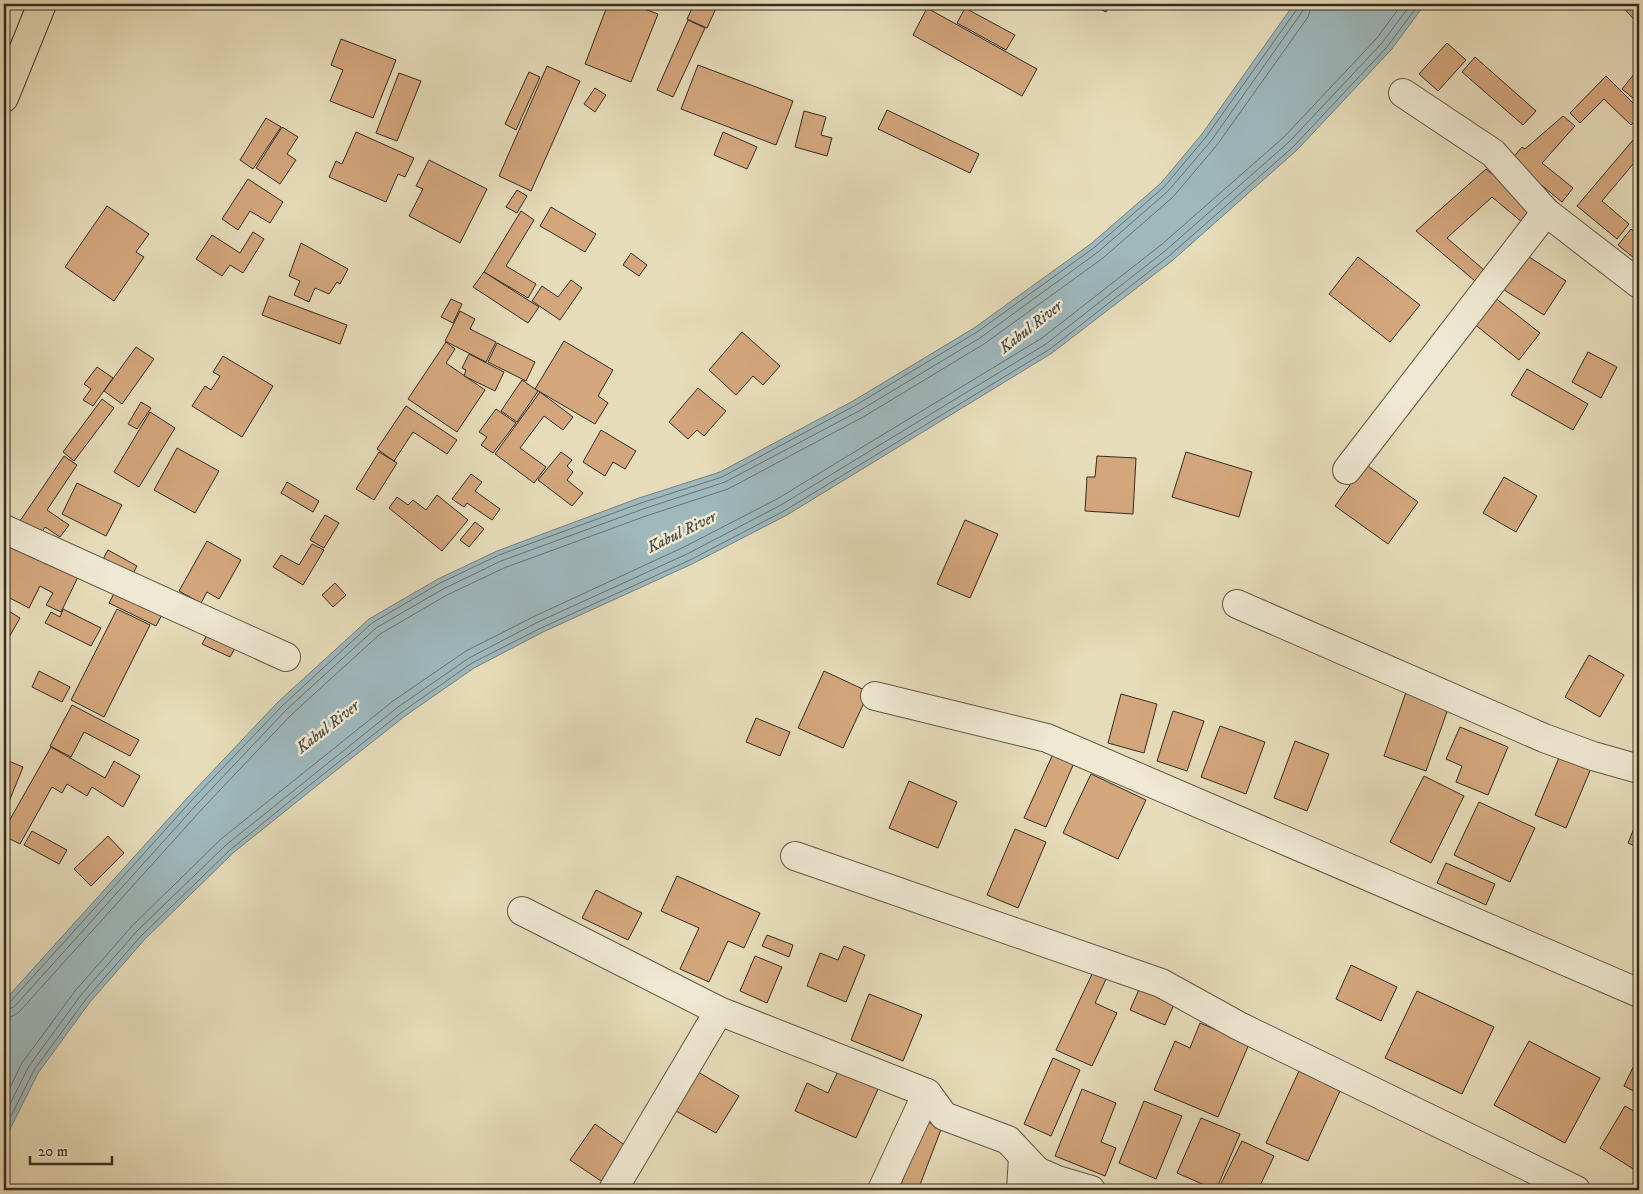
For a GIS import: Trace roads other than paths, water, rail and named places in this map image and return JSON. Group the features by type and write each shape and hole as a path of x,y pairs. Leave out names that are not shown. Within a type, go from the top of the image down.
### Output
{"highway":[{"path":"4,98 42,4"}],"street":[{"path":"1403,93 1494,153 1546,212 1639,284"},
{"path":"1347,470 1546,212"},
{"path":"4,529 286,657"},
{"path":"1237,604 1544,738 1639,770"},
{"path":"875,696 1047,738 1639,993"},
{"path":"795,856 1161,983 1239,1026 1576,1190"},
{"path":"522,911 718,1011 927,1093 944,1116 1008,1140 1037,1171 1057,1180 1091,1190"},
{"path":"613,1190 718,1011"},
{"path":"882,1190 927,1093"},
{"path":"1021,1190 1023,1157"}],"water":[{"name":"Kabul River","path":"1294,4 1425,4 1391,50 1297,150 1173,260 1052,353 787,515 692,564 543,632 474,668 405,716 319,784 233,853 145,939 90,1002 38,1073 4,1141 4,1001 189,796 278,702 369,619 438,579 497,551 639,498 720,472 853,401 974,328 1092,243 1161,183 1202,134"}]}
